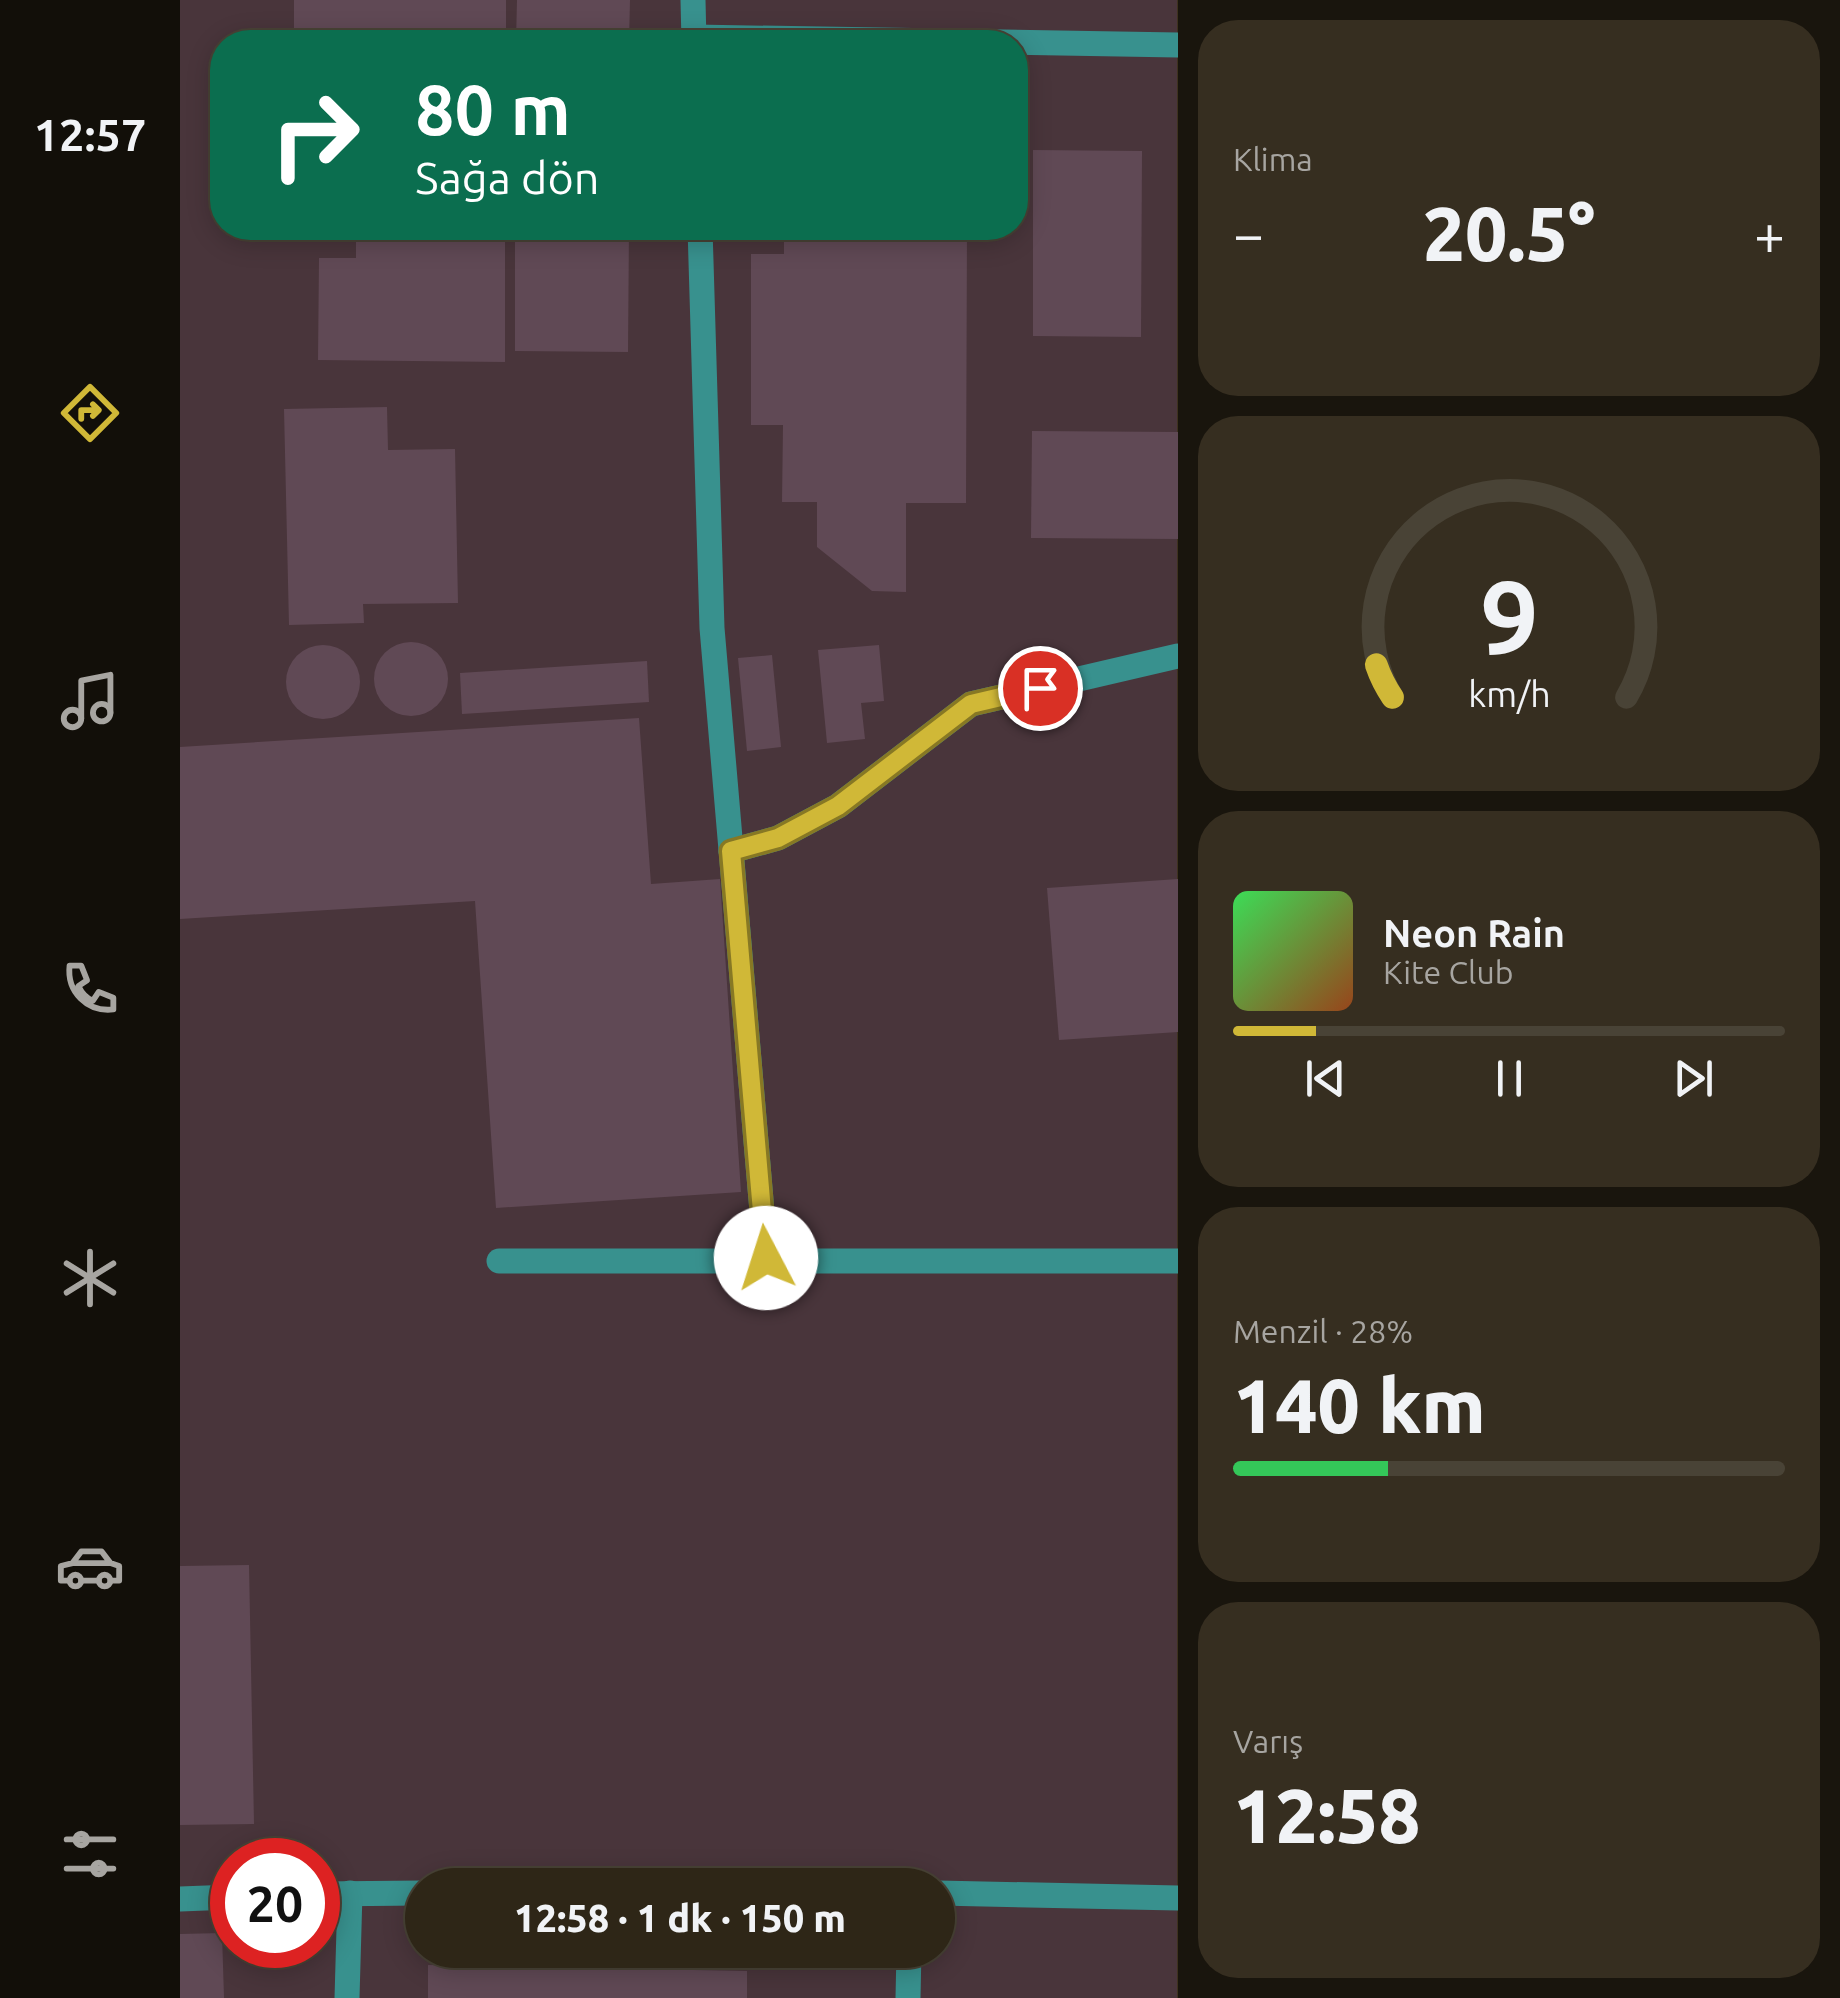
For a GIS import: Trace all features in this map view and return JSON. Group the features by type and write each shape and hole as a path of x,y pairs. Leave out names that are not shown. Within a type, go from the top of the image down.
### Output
{"street":[{"path":"693,0 694,30"},
{"path":"1028,44 1178,46"},
{"path":"700,240 712,628 766,1258"},
{"path":"731,851 778,838 838,806 971,704 1178,656"},
{"path":"499,1261 1178,1261"},
{"path":"340,1894 405,1893"},
{"path":"955,1893 1178,1898"},
{"path":"347,1998 350,1894"},
{"path":"180,1899 210,1898"},
{"path":"908,1968 908,1998"}],"shaded area":[{"path":"180,0 1177,0 1177,1998 180,1998"}],"building":[{"path":"294,0 506,0 506,30 294,30"},
{"path":"517,0 630,0 629,30 516,30"},
{"path":"1033,150 1142,151 1141,337 1033,336"},
{"path":"356,240 505,240 505,362 318,360 319,258 356,258"},
{"path":"515,240 629,240 628,352 515,351"},
{"path":"784,240 967,240 966,503 906,503 906,592 872,591 817,547 817,502 782,502 783,425 751,425 751,254 784,254"},
{"path":"387,407 388,450 455,449 458,603 363,604 364,623 289,625 284,409"},
{"path":"1032,431 1178,432 1178,539 1031,538"},
{"path":"411,642 437,653 448,679 437,705 411,716 385,705 374,679 385,653"},
{"path":"323,645 349,656 360,682 349,708 323,719 297,708 286,682 297,656"},
{"path":"879,645 884,701 861,703 865,739 827,743 818,650"},
{"path":"772,655 781,747 747,751 738,658"},
{"path":"647,661 649,702 462,714 460,673"},
{"path":"639,718 651,884 720,879 741,1192 496,1208 475,901 180,919 180,747"},
{"path":"1178,879 1178,1032 1059,1040 1047,888"},
{"path":"249,1565 254,1824 180,1825 180,1566"},
{"path":"210,1933 210,1968 223,1968 224,1998 180,1998 180,1934"},
{"path":"428,1968 747,1971 747,1998 428,1998"}],"route":[{"path":"766,1258 731,851 778,838 838,806 971,704 1040,688"}]}
